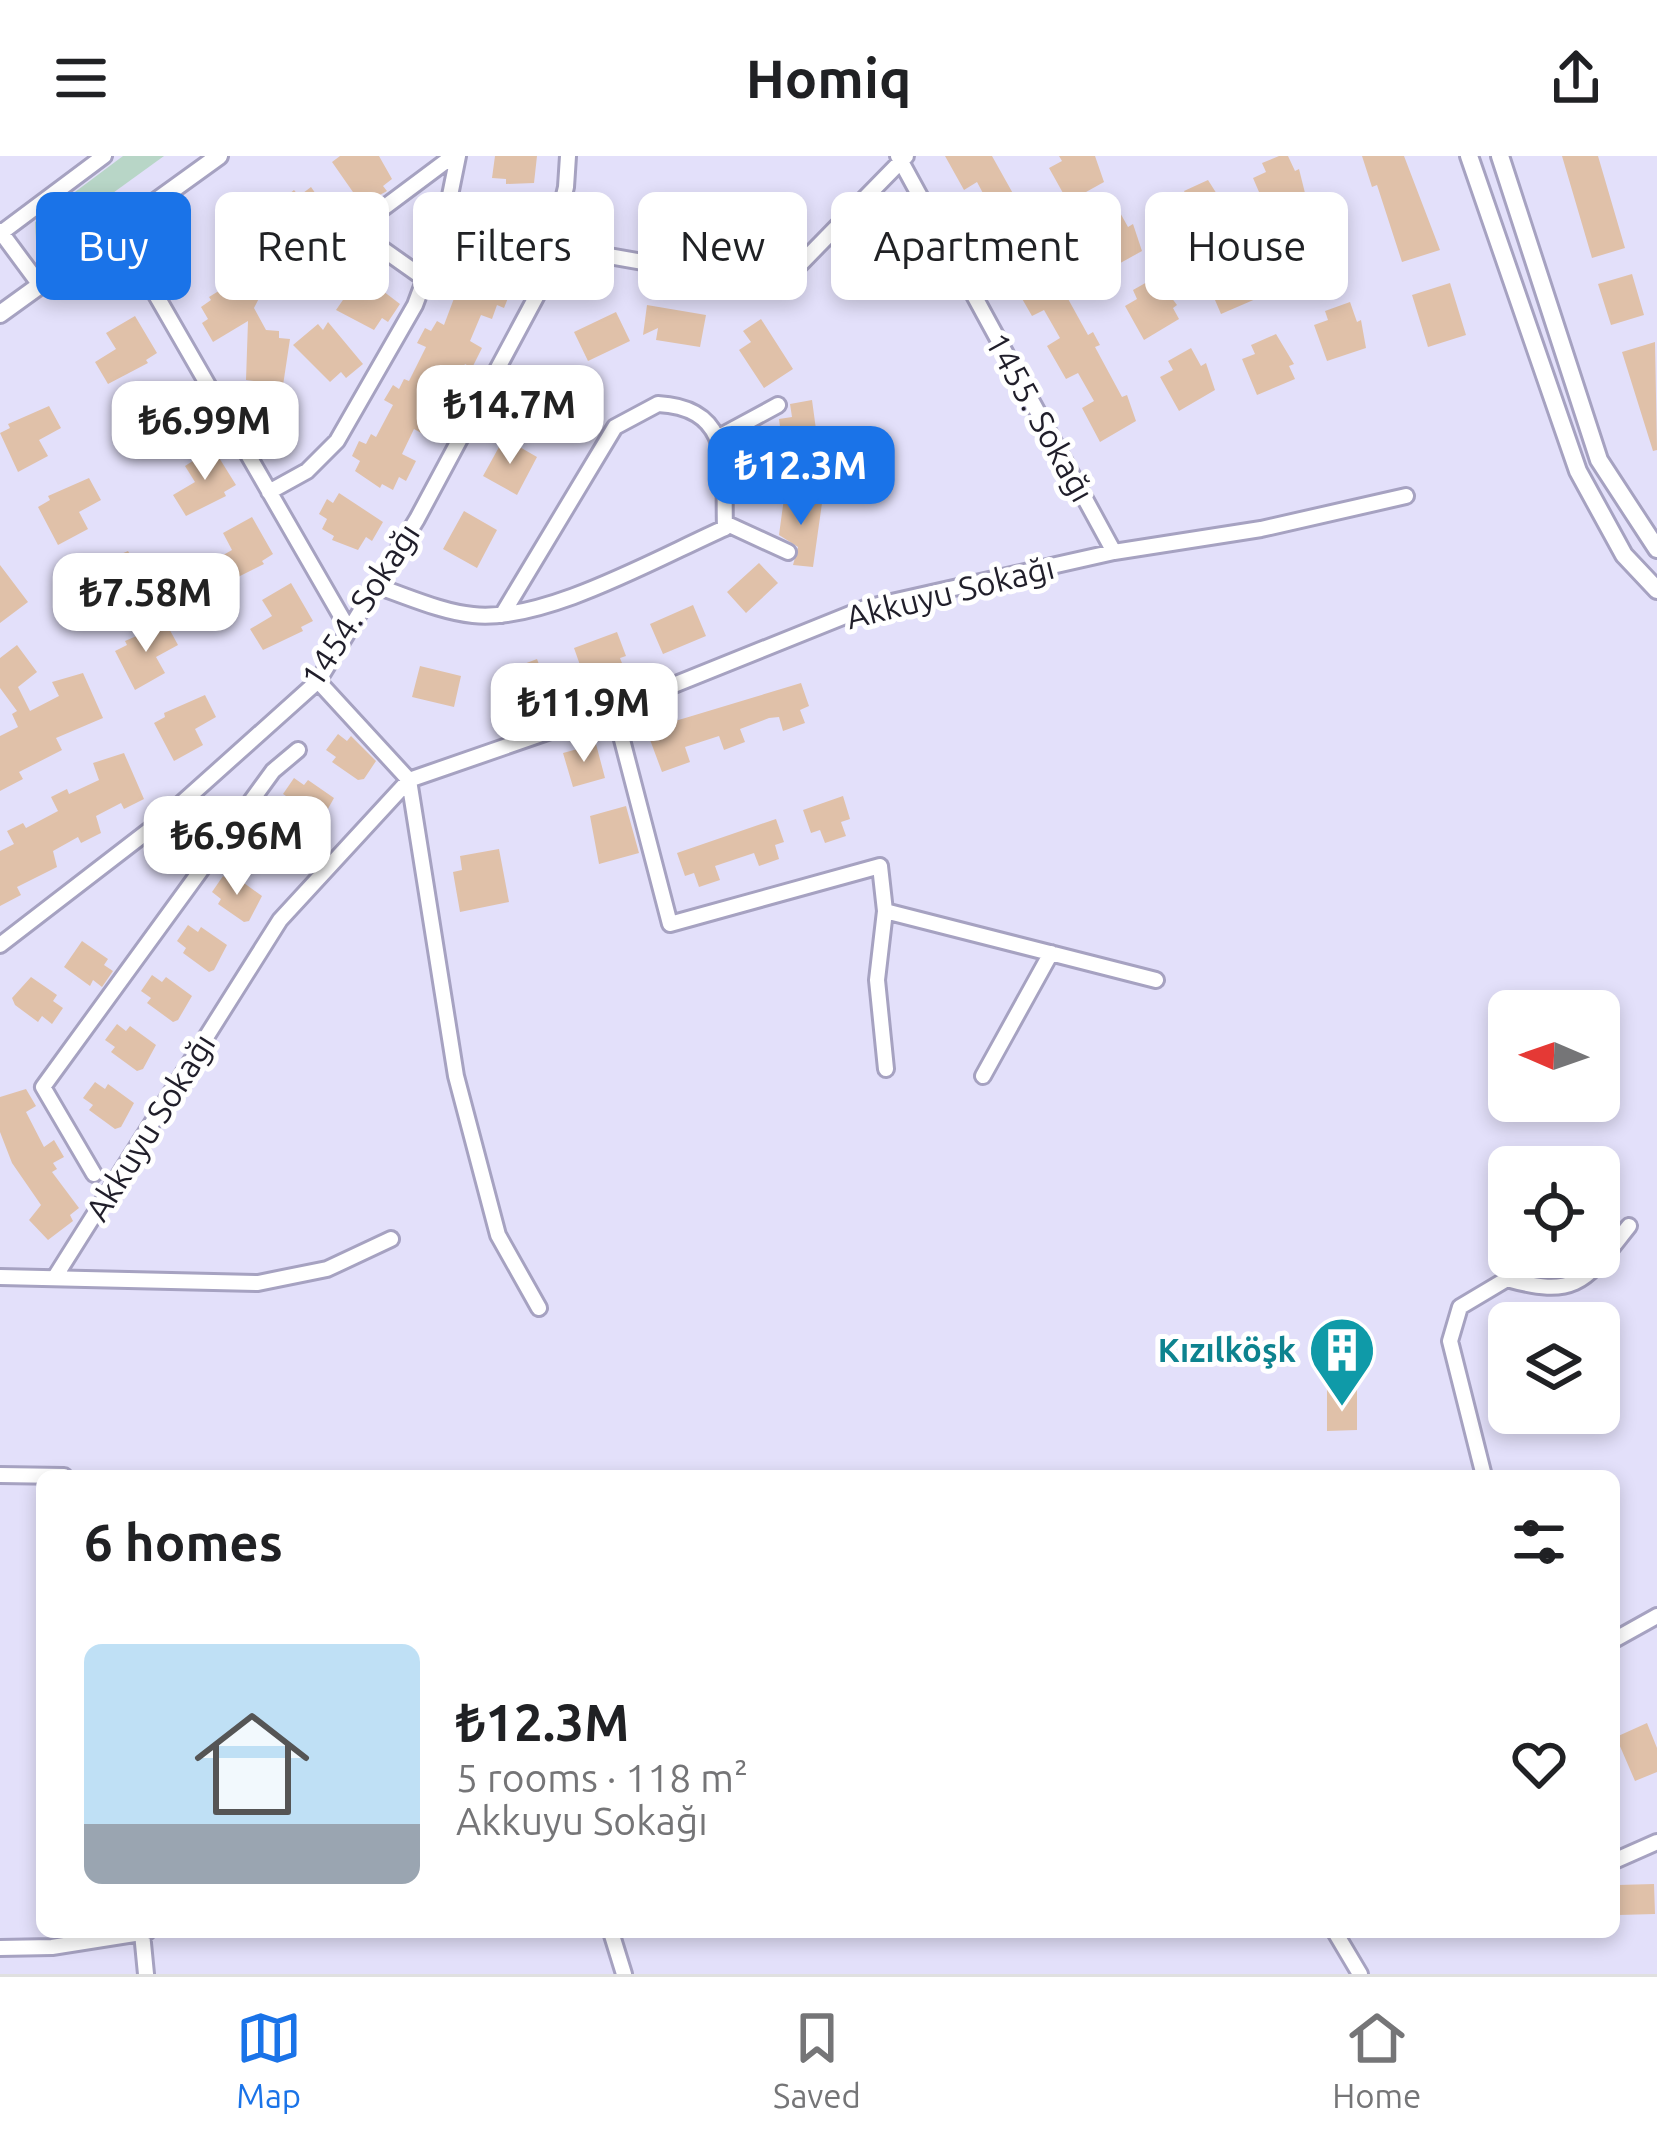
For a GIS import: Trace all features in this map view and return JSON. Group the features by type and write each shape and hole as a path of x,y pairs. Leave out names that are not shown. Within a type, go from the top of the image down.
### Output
{"street":[{"path":"36,280 1,232 104,156"},
{"path":"169,192 219,156"},
{"path":"389,207 456,156"},
{"path":"450,192 456,156"},
{"name":"1454. Sokağı","path":"562,192 568,156"},
{"path":"1469,156 1578,471 1624,555 1657,590"},
{"path":"1500,156 1598,460 1657,548"},
{"path":"614,257 779,286 901,158"},
{"name":"1455. Sokağı","path":"901,158 1114,551"},
{"path":"0,314 36,288"},
{"path":"159,300 349,630"},
{"path":"269,492 307,471 337,441 417,300"},
{"name":"1454. Sokağı","path":"0,945 165,818 318,681 417,519 534,300"},
{"path":"376,586 471,615 502,615 547,606 725,528 719,437 705,418 676,405 658,404 615,427 502,615"},
{"path":"719,437 778,405"},
{"name":"Akkuyu Sokağı","path":"56,1277 280,920 409,780 614,709 866,608 1114,551 1261,529 1406,496"},
{"path":"725,523 788,552"},
{"path":"318,681 409,780 456,1076 497,1235 539,1309"},
{"path":"614,709 670,924 880,866 885,911 877,980 886,1069"},
{"path":"94,1174 43,1087 273,771 298,750"},
{"path":"165,818 205,865"},
{"path":"885,911 1156,980"},
{"path":"982,1076 1051,953"},
{"path":"1482,1470 1450,1341 1460,1306 1507,1279 1540,1289 1577,1282 1596,1268 1629,1226"},
{"path":"0,1277 258,1283 328,1269 391,1239"},
{"path":"0,1475 36,1476"},
{"path":"1620,1637 1657,1616"},
{"path":"1620,1859 1657,1842"},
{"path":"0,1948 52,1947 107,1938"},
{"path":"144,1938 146,1974"},
{"path":"613,1938 624,1974"},
{"path":"1339,1938 1360,1974"}],"green space":[{"path":"123,156 164,156 114,192 75,192"}],"building":[{"path":"340,156 379,156 392,179 383,186 385,192 353,192 332,162"},
{"path":"495,156 537,156 534,183 506,184 506,179 492,178"},
{"path":"945,156 992,156 1012,192 982,192 977,182 964,190"},
{"path":"1059,156 1095,156 1104,182 1086,192 1062,192 1049,168 1062,161"},
{"path":"1288,156 1295,171 1299,169 1305,192 1259,192 1253,178 1266,172 1262,163"},
{"path":"1362,156 1404,156 1440,250 1402,262 1377,185 1372,187"},
{"path":"1562,156 1598,156 1625,248 1592,258"},
{"path":"1208,180 1216,192 1184,192"},
{"path":"1121,214 1128,227 1133,224 1142,251 1121,263"},
{"path":"1632,274 1644,315 1611,325 1598,284"},
{"path":"1145,283 1145,300 1173,300 1179,319 1144,340 1125,306 1137,299 1133,290"},
{"path":"1450,283 1466,335 1428,347 1412,295"},
{"path":"215,293 215,300 258,300 254,308 266,330 279,331 279,338 290,339 282,392 260,390 261,382 246,380 248,321 213,342 202,323 208,319 201,307"},
{"path":"389,296 400,304 388,322 382,318 374,330 336,310 343,300 389,300"},
{"path":"453,300 507,300 504,308 497,305 492,319 481,315 470,341 482,348 472,368 465,364 458,377 448,372 434,398 449,406 439,426 432,422 425,435 414,429 402,454 416,461 406,481 399,477 393,490 382,484 380,488 355,471 360,461 352,456 359,441 366,444 371,434 376,437 393,405 384,400 393,385 399,389 404,379 409,381 426,347 417,343 425,328 431,331 437,321 444,325"},
{"path":"1023,300 1069,300 1088,335 1093,332 1100,345 1095,347 1122,397 1127,395 1136,421 1100,442 1082,408 1094,401 1078,373 1066,379 1047,346 1060,338 1044,310 1032,316"},
{"path":"1215,300 1253,300 1221,314"},
{"path":"1350,302 1357,322 1361,320 1366,348 1327,361 1314,325 1328,320 1325,311"},
{"path":"647,305 706,315 700,347 656,340 658,328 643,335"},
{"path":"616,312 630,341 588,361 574,332"},
{"path":"135,316 157,353 148,363 108,384 95,362 116,349 106,333"},
{"path":"761,319 793,369 764,388 739,350 751,342 743,331"},
{"path":"328,322 363,364 346,378 341,372 330,382 293,345 318,324 323,330"},
{"path":"1276,334 1294,364 1289,366 1295,379 1257,395 1242,359 1255,354 1251,345"},
{"path":"1655,342 1657,450 1653,451 1622,352"},
{"path":"1191,348 1201,366 1206,363 1215,390 1179,411 1160,377 1173,370 1168,361"},
{"path":"557,374 581,394 553,427 530,407"},
{"path":"174,382 197,419 185,426 187,430 147,450 134,429 155,416 145,400"},
{"path":"812,400 820,459 785,464 779,419 792,417 790,404"},
{"path":"49,406 61,428 39,440 48,456 18,472 0,433 10,428 8,424"},
{"path":"504,438 537,457 517,495 483,476"},
{"path":"213,448 236,485 224,492 226,496 186,516 173,495 195,482 185,466"},
{"path":"89,478 101,500 79,512 88,529 58,545 38,507 50,500 48,496"},
{"path":"339,493 383,522 372,541 366,537 358,550 332,540 334,536 322,529 327,519 319,514 327,499 333,503"},
{"path":"784,498 822,503 813,567 793,565 798,547 779,535"},
{"path":"464,511 497,530 477,568 443,549"},
{"path":"252,517 273,554 264,564 224,584 211,562 232,550 223,533"},
{"path":"128,551 140,573 118,585 127,601 98,617 77,579 89,573 87,569"},
{"path":"759,563 778,583 746,613 727,592"},
{"path":"0,565 28,602 0,623"},
{"path":"291,583 313,621 301,627 303,631 263,650 250,629 272,616 262,600"},
{"path":"693,605 706,636 663,654 650,624"},
{"path":"166,623 178,645 156,657 165,673 135,690 115,651 127,645 125,641"},
{"path":"617,632 626,656 620,658 625,671 587,685 574,648"},
{"path":"17,645 37,672 18,687 30,711 59,696 52,682 83,673 103,718 56,738 62,750 19,772 23,779 0,791 0,736 18,727 12,714 17,711 0,688 0,658"},
{"path":"537,659 546,683 540,685 544,698 511,711 497,674"},
{"path":"420,666 461,676 454,707 412,697"},
{"path":"801,683 809,706 800,710 805,723 783,731 779,717 769,718 740,729 745,742 724,750 719,736 685,747 690,762 662,772 649,737 655,736 652,728"},
{"path":"205,695 216,717 195,729 203,745 174,761 154,723 164,713"},
{"path":"338,734 347,741 351,736 376,761 364,779 358,780 332,762 336,757 326,750"},
{"path":"596,744 605,778 573,787 563,753"},
{"path":"124,753 144,799 124,809 121,803 96,816 101,833 81,843 78,837 53,851 57,867 17,887 21,895 0,906 0,851 14,844 7,831 23,823 26,828 58,811 51,797 99,780 93,763"},
{"path":"294,778 304,785 308,780 334,798 320,823 289,806 292,800 283,794"},
{"path":"843,796 850,819 841,822 846,836 825,843 820,830 811,833 803,810"},
{"path":"626,806 639,853 599,864 590,816"},
{"path":"776,819 784,842 775,845 779,859 759,866 754,853 715,866 720,880 699,887 694,873 685,876 677,853"},
{"path":"258,827 268,834 271,829 297,848 284,872 279,874 253,855 256,850 247,843"},
{"path":"499,849 509,902 460,912 453,872 462,870 460,856"},
{"path":"223,876 233,883 237,878 262,896 249,921 218,904 221,899 212,892"},
{"path":"188,925 198,932 201,927 227,945 214,970 209,972 183,953 186,948 177,941"},
{"path":"82,941 108,959 104,965 113,971 102,987 93,980 90,986 64,967"},
{"path":"152,975 162,982 166,977 192,996 178,1020 173,1022 147,1003 151,998 141,991"},
{"path":"31,977 57,995 53,1001 63,1008 52,1024 42,1016 38,1022 15,1005 12,998"},
{"path":"117,1024 126,1031 130,1026 156,1045 143,1069 137,1071 111,1052 115,1047 105,1040"},
{"path":"95,1082 105,1089 108,1084 134,1103 121,1127 115,1129 89,1110 93,1105 83,1098"},
{"path":"26,1089 36,1106 26,1112 44,1147 54,1140 64,1157 53,1163 57,1169 52,1172 79,1208 70,1215 73,1221 48,1240 29,1220 41,1205 12,1163 0,1132 0,1097"},
{"name":"Kızılköşk","path":"1327,1387 1357,1387 1357,1430 1327,1431"},
{"path":"1647,1723 1657,1748 1657,1772 1635,1781 1620,1735"},
{"path":"1654,1884 1655,1914 1620,1915 1620,1885"}],"place":[{"name":"Kızılköşk","path":"1342,1409"}]}
